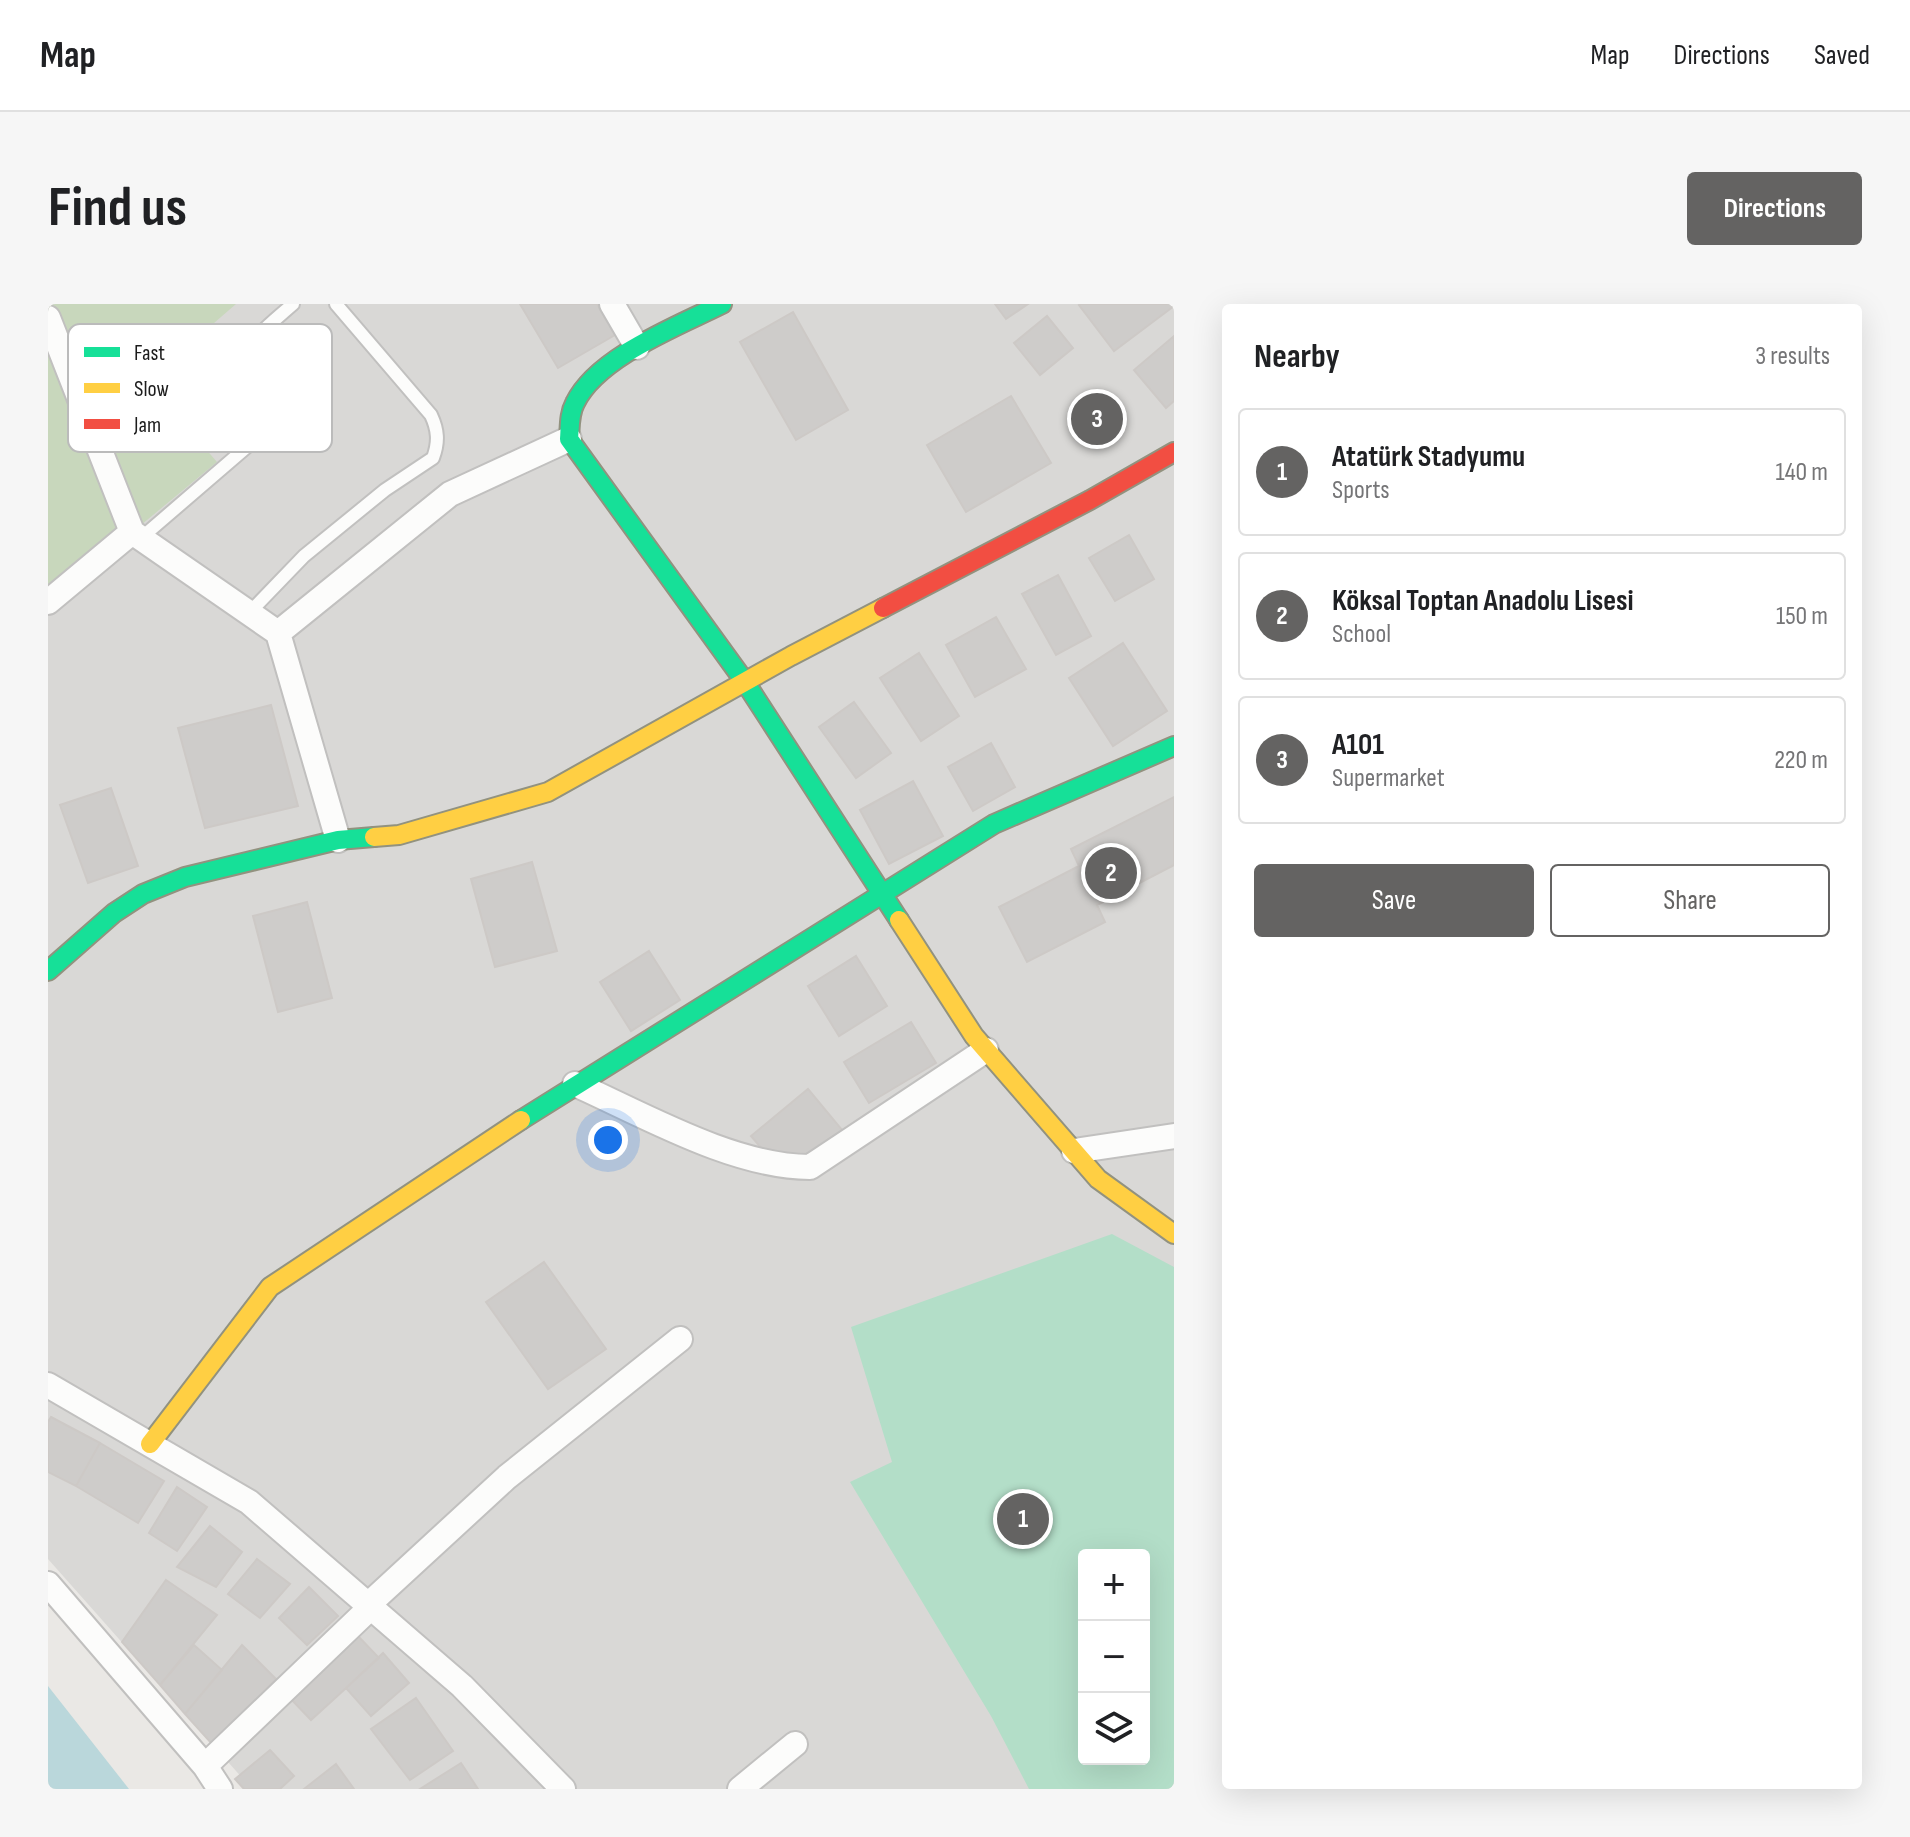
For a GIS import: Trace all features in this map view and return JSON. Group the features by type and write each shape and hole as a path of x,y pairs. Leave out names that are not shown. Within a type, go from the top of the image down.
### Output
{"street":[{"path":"612,304 637,347"},
{"path":"722,304 637,347 600,375 578,396 571,413 569,439 745,682 974,1036 1098,1179 1174,1234"},
{"path":"48,318 68,367"},
{"path":"278,633 450,494 569,439"},
{"path":"102,452 136,535 278,633 338,840"},
{"path":"50,964 143,894 185,877 338,840 399,835 548,792 745,682 1090,500 1174,452"},
{"path":"48,602 136,535"},
{"path":"150,1444 270,1287 575,1084 994,824 1174,746"},
{"path":"575,1084 719,1149 786,1167 810,1167 986,1050"},
{"path":"1074,1151 1174,1136"},
{"path":"205,1766 371,1607 369,1604 507,1477 680,1339"},
{"path":"48,1385 249,1502 462,1686 563,1789"},
{"path":"48,1584 205,1766 220,1789"},
{"path":"740,1789 795,1744"}],"lane":[{"path":"270,324 293,304"},
{"path":"250,612 304,556 385,490 433,458 436,449 437,432 431,415 336,304"},
{"path":"136,535 239,452"}],"shaded area":[{"path":"48,304 1174,304 1174,1789 252,1789 48,1559"}],"green space":[{"path":"48,304 236,304 213,324 68,324 68,452 208,452 217,462 48,602"},
{"path":"1112,1234 1174,1267 1174,1789 1029,1789 991,1716 850,1482 892,1462 851,1327"}],"water":[{"path":"48,1686 129,1789 48,1789"}],"building":[{"path":"520,304 597,304 615,335 558,368"},
{"path":"995,304 1028,304 1006,319"},
{"path":"1081,304 1172,304 1174,306 1114,351"},
{"path":"793,312 848,410 796,440 740,342"},
{"path":"1047,316 1073,348 1040,375 1014,343"},
{"path":"1174,336 1174,401 1166,408 1134,370"},
{"path":"1096,390 1122,431 1097,447 1071,406"},
{"path":"1011,396 1051,463 966,512 927,445"},
{"path":"1129,535 1154,579 1115,601 1089,558"},
{"path":"1058,575 1091,636 1056,655 1022,594"},
{"path":"996,617 1026,669 975,697 946,645"},
{"path":"1123,643 1167,711 1113,746 1069,678"},
{"path":"919,653 959,716 921,741 880,678"},
{"path":"854,702 891,753 856,778 819,727"},
{"path":"271,705 298,806 205,828 178,728"},
{"path":"991,743 1015,787 973,811 948,767"},
{"path":"913,781 943,836 889,864 860,810"},
{"path":"111,788 138,866 88,883 60,805"},
{"path":"1174,797 1174,865 1097,905 1105,922 1027,962 999,907 1079,866 1071,849"},
{"path":"532,862 557,951 495,967 471,879"},
{"path":"307,902 332,998 278,1012 253,916"},
{"path":"649,951 680,1000 631,1031 600,982"},
{"path":"856,956 887,1006 839,1036 808,986"},
{"path":"911,1022 936,1063 869,1103 844,1062"},
{"path":"808,1089 843,1131 787,1178 751,1136"},
{"path":"544,1262 606,1349 548,1389 486,1302"},
{"path":"51,1417 100,1443 76,1486 48,1472 48,1422"},
{"path":"100,1443 164,1481 138,1523 76,1486"},
{"path":"177,1487 207,1507 177,1551 149,1533"},
{"path":"210,1526 242,1552 216,1587 177,1567"},
{"path":"257,1559 290,1584 260,1618 228,1594"},
{"path":"166,1580 217,1615 160,1685 122,1642"},
{"path":"309,1587 338,1616 307,1645 279,1618"},
{"path":"357,1635 379,1658 311,1720 289,1697"},
{"path":"194,1645 222,1670 185,1714 160,1685"},
{"path":"242,1645 276,1679 213,1745 185,1714"},
{"path":"383,1653 409,1683 371,1716 346,1688"},
{"path":"416,1698 453,1751 410,1780 371,1729"},
{"path":"270,1750 294,1776 280,1789 244,1789 235,1779"},
{"path":"461,1763 478,1789 420,1789"},
{"path":"336,1764 354,1789 304,1789"}],"traffic: fast":[{"path":"722,304 640,344 601,371 575,403 569,439 745,682 899,920"},
{"path":"521,1120 994,824 1174,746"},
{"path":"48,971 114,913 143,894 185,877 338,840 374,837"}],"traffic: slow":[{"path":"374,837 399,835 548,792 883,608"},
{"path":"899,920 974,1036 1098,1179 1174,1234"},
{"path":"150,1444 270,1287 521,1120"}],"traffic: jam":[{"path":"883,608 1090,500 1174,452"}],"place":[{"name":"A101","path":"1097,419"},
{"name":"Köksal Toptan Anadolu Lisesi","path":"1111,873"},
{"name":"Atatürk Stadyumu","path":"1023,1519"}]}
